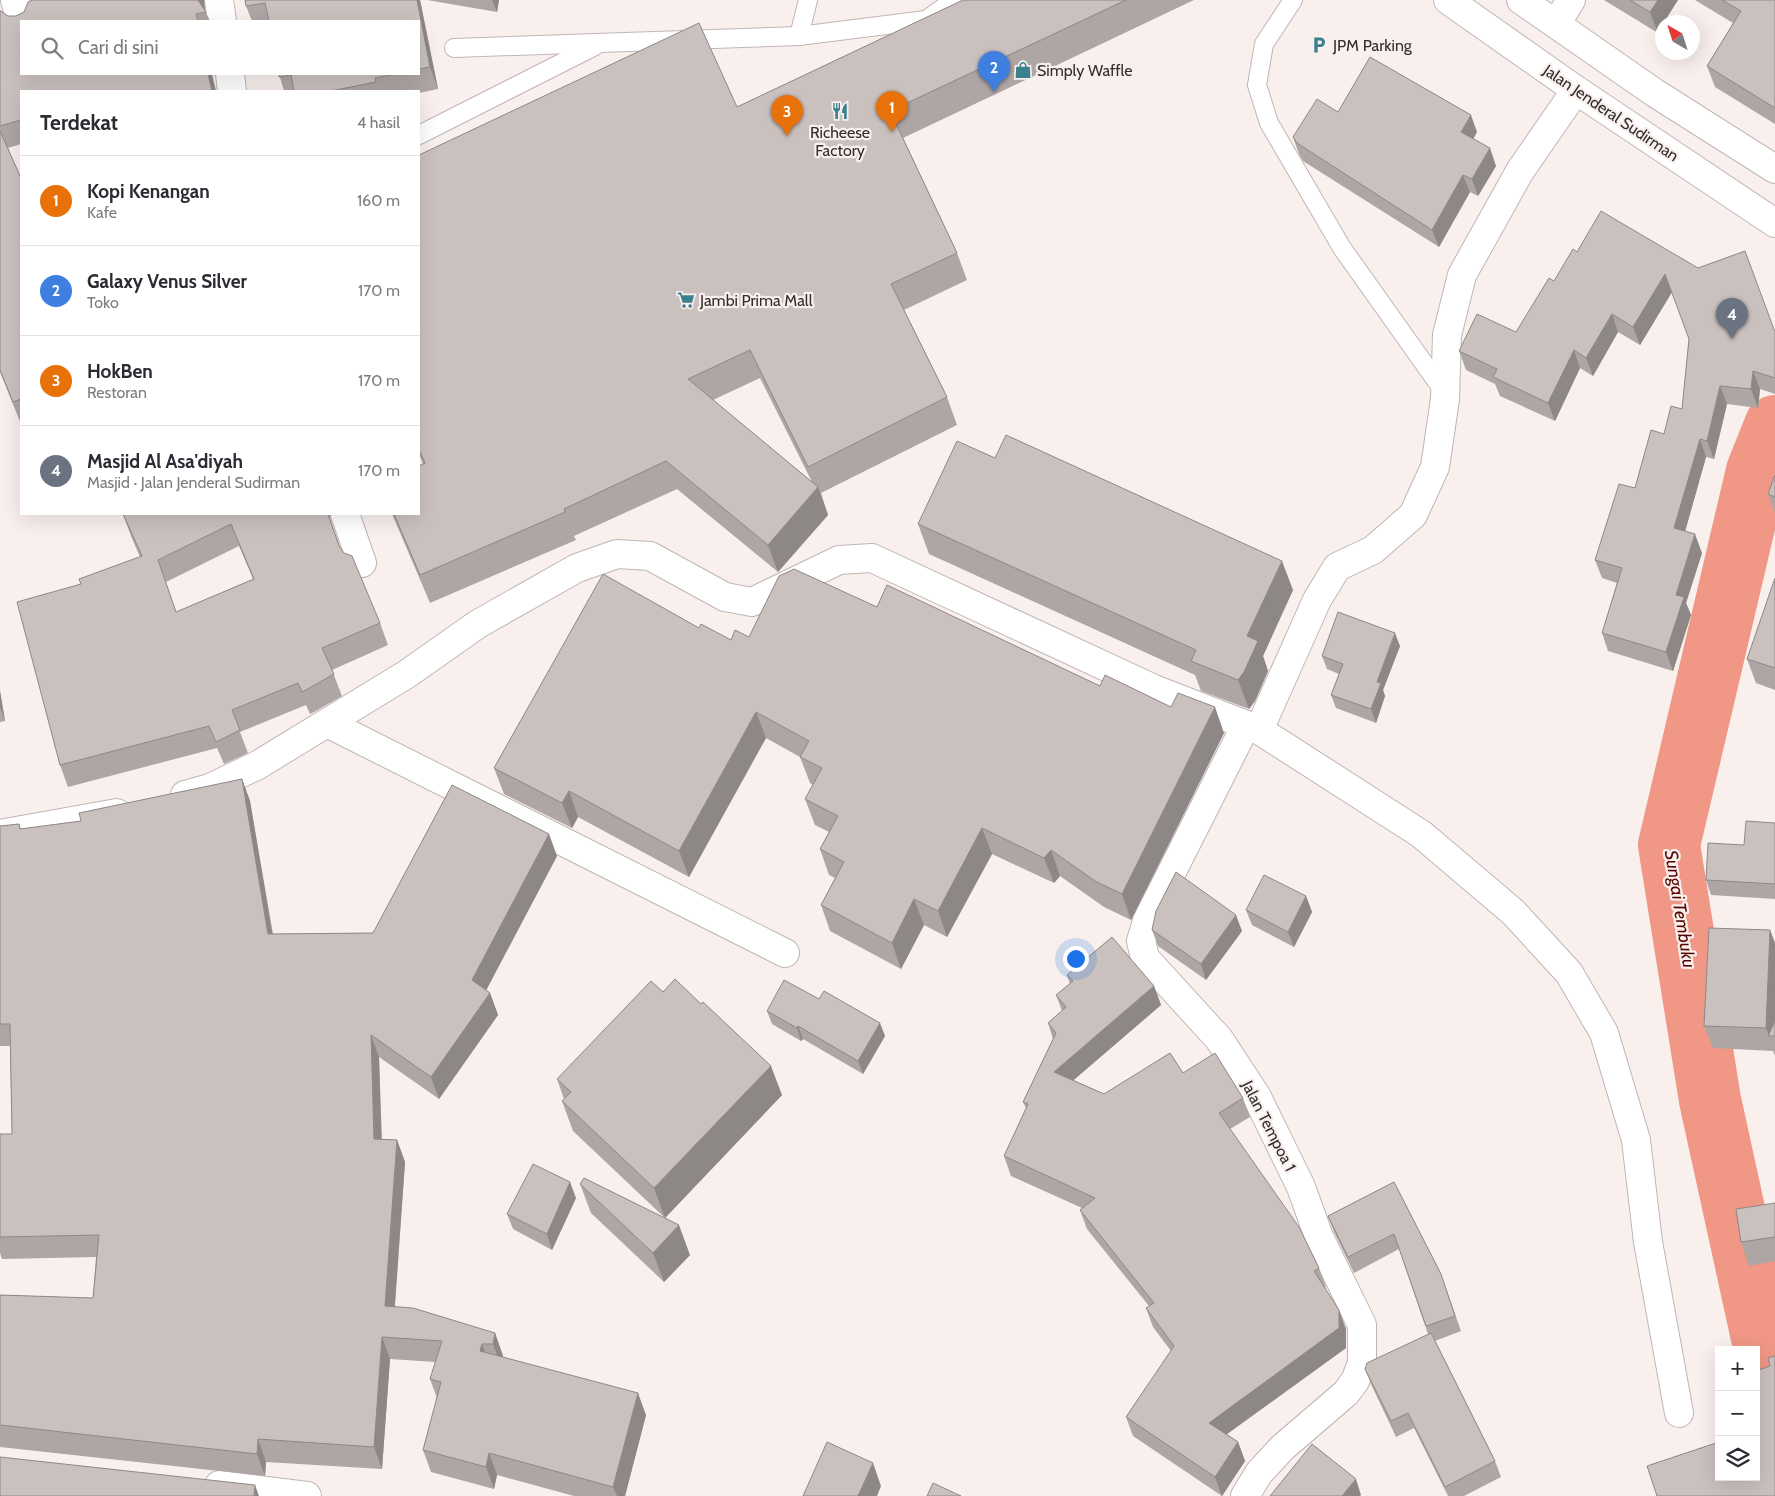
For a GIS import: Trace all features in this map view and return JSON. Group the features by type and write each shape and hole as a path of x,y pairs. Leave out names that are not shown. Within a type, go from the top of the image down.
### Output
{"main road":[{"path":"15,0 20,20"},
{"path":"219,0 222,20"},
{"name":"Jalan Jenderal Sudirman","path":"1448,0 1576,90 1775,223"},
{"path":"1521,0 1655,93 1775,169"},
{"path":"1556,24 1571,0"},
{"path":"230,75 232,90"},
{"name":"Jalan Tempoa 1","path":"1245,1496 1259,1473 1282,1448 1346,1393 1355,1381 1362,1363 1364,1345 1362,1325 1320,1237 1301,1187 1257,1097 1219,1040 1145,958 1141,941 1148,921 1253,728 1317,600 1337,567 1373,550 1413,515 1436,467 1445,393 1447,335 1462,274 1520,171 1576,90"},
{"path":"345,515 362,563"},
{"path":"0,834 60,825 152,805 210,788 258,765 327,723 407,674 478,624 577,568 616,554 650,556 725,597 752,602 839,560 872,558 1154,689 1253,728 1421,834 1513,912 1569,973 1604,1033 1636,1140 1648,1242 1679,1412"},
{"path":"327,723 785,954"},
{"path":"197,1483 307,1496"}],"lane":[{"path":"799,36 808,0"},
{"path":"454,48 799,36 926,20 954,0"},
{"path":"1293,0 1264,44 1257,85 1269,123 1342,248 1445,393"},
{"path":"420,134 600,44"}],"building":[{"path":"33,0 198,0 206,12 196,14 198,20 20,20 20,75 208,75 212,90 20,90 20,120 0,126 0,11 8,16 16,16 24,12 28,2"},
{"path":"245,0 417,0 430,67 420,69 420,20 269,20 265,3 246,6"},
{"name":"Jambi Prima Mall","path":"963,0 1126,0 890,111 957,253 891,284 947,397 808,467 750,350 688,379 818,487 768,545 666,461 564,509 565,512 420,575 394,515 420,515 420,466 425,463 420,452 420,155 699,23 737,107"},
{"path":"1630,0 1658,0 1650,12"},
{"path":"1722,0 1775,0 1775,108 1707,66 1741,11"},
{"path":"1370,57 1471,115 1461,132 1490,148 1472,179 1463,175 1432,230 1297,143 1293,137 1317,99 1338,112"},
{"path":"291,75 391,75 375,78 376,82 336,90 294,90"},
{"path":"0,131 20,176 20,399 13,402 0,370"},
{"path":"1601,211 1698,268 1745,251 1775,332 1775,378 1753,371 1751,389 1720,386 1707,441 1700,439 1674,528 1695,534 1676,595 1684,597 1666,652 1602,633 1622,568 1595,560 1619,484 1635,488 1651,430 1664,434 1671,406 1682,409 1689,339 1665,274 1633,327 1612,314 1586,358 1574,350 1548,403 1493,377 1497,369 1459,351 1477,314 1516,332 1549,278 1554,281 1573,249 1577,252"},
{"path":"1006,435 1282,561 1247,636 1258,641 1244,672 1238,680 1191,661 1196,650 918,524 957,441 995,458"},
{"path":"1775,475 1775,497 1768,494"},
{"path":"123,515 328,515 339,546 344,553 352,556 380,623 322,648 334,674 302,692 298,683 232,710 240,730 216,742 209,726 60,765 17,602 81,584 79,579 142,556","holes":["231,524 254,579 176,612 158,560"]},
{"path":"794,569 877,607 887,585 1100,686 1105,675 1171,707 1178,693 1215,707 1122,894 1095,881 1051,850 1044,858 982,828 938,911 914,899 892,943 821,905 844,862 820,849 838,816 805,799 822,768 800,757 809,741 756,712 679,851 569,791 562,803 494,768 603,574 699,628 701,624 731,640 735,630 749,637 779,576"},
{"path":"1775,578 1775,668 1747,659"},
{"path":"1338,612 1395,633 1377,682 1381,683 1371,709 1331,695 1343,664 1322,656"},
{"path":"242,779 268,934 373,933 452,785 549,834 472,980 490,993 431,1077 371,1035 374,1139 397,1140 385,1306 413,1308 495,1333 493,1344 482,1344 480,1351 638,1393 613,1487 489,1453 486,1467 423,1450 441,1382 430,1379 442,1341 382,1337 374,1447 258,1439 257,1454 0,1425 0,1295 93,1298 99,1235 0,1237 0,1134 12,1134 10,1024 0,1024 0,826 19,824 20,829 81,821 79,813"},
{"path":"1746,821 1775,823 1775,884 1706,880 1708,843 1744,845"},
{"path":"1176,872 1236,915 1201,964 1152,930 1156,911"},
{"path":"1264,875 1306,896 1288,932 1246,910"},
{"path":"1709,928 1770,930 1766,1028 1704,1026"},
{"path":"1112,937 1154,986 1054,1072 1104,1094 1170,1053 1183,1073 1215,1053 1243,1098 1219,1113 1299,1227 1319,1268 1314,1271 1339,1310 1339,1328 1209,1423 1238,1442 1215,1477 1126,1417 1174,1346 1146,1308 1154,1303 1080,1210 1095,1198 1004,1156 1028,1104 1023,1102 1056,1033 1048,1023 1066,1007 1056,995 1073,981 1067,975"},
{"path":"675,979 701,1004 703,1002 771,1066 654,1188 562,1101 571,1092 557,1079 651,981 663,992"},
{"path":"784,980 819,999 824,991 880,1023 858,1061 798,1026 797,1028 767,1011"},
{"path":"1775,1021 1775,1036 1768,1036"},
{"path":"533,1164 570,1182 547,1234 507,1214"},
{"path":"584,1178 679,1225 653,1253 580,1184"},
{"path":"1394,1182 1441,1274 1455,1316 1426,1326 1394,1234 1348,1257 1328,1216"},
{"path":"1775,1203 1775,1237 1741,1242 1736,1209"},
{"path":"1431,1333 1495,1461 1445,1487 1408,1413 1391,1421 1365,1369 1367,1363"},
{"path":"1775,1356 1775,1496 1657,1496 1647,1466 1715,1443 1715,1481 1760,1481 1760,1370 1770,1366 1768,1358"},
{"path":"827,1442 873,1463 858,1496 803,1496"},
{"path":"1312,1444 1356,1479 1342,1496 1270,1496"},
{"path":"0,1457 255,1485 254,1496 0,1496"},
{"path":"933,1483 961,1496 927,1496"}],"waterway":[{"name":"Sungai Tembuku","path":"1775,426 1757,471 1669,845 1710,1100 1775,1397"}],"place":[{"name":"JPM Parking","path":"1319,45"},
{"name":"Simply Waffle","path":"1023,70"},
{"name":"Galaxy Venus Silver","path":"994,92"},
{"name":"Richeese Factory","path":"840,111"},
{"name":"Kopi Kenangan","path":"892,132"},
{"name":"HokBen","path":"787,136"},
{"name":"Jambi Prima Mall","path":"686,300"},
{"name":"Masjid Al Asa'diyah","path":"1732,339"}]}
